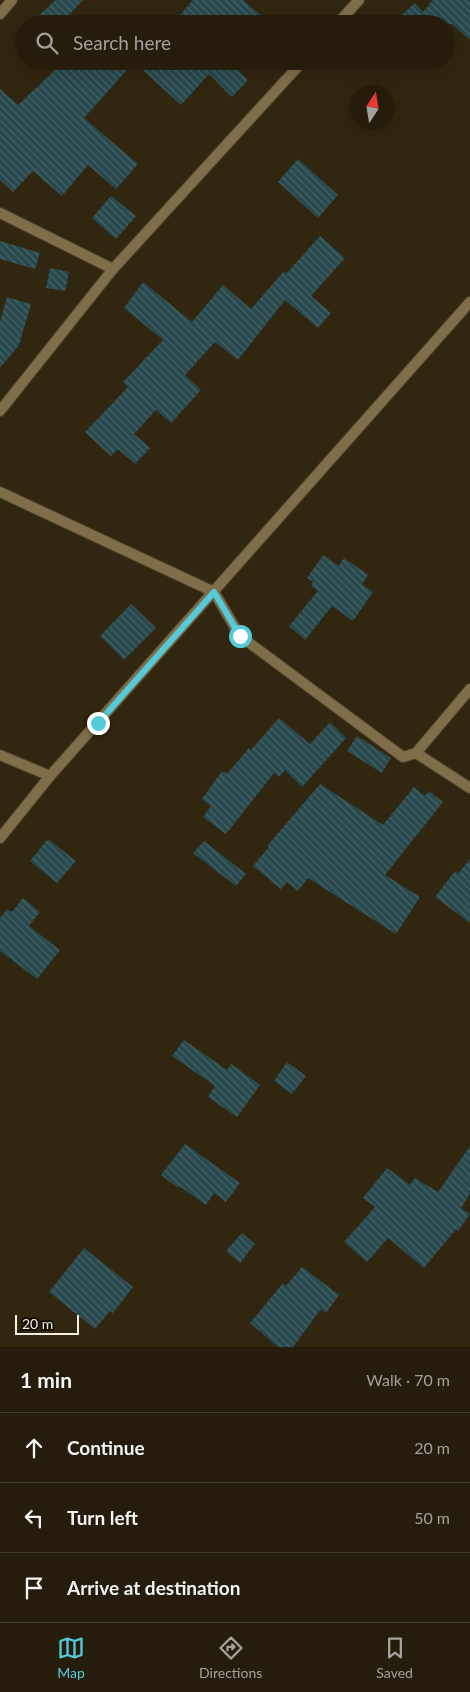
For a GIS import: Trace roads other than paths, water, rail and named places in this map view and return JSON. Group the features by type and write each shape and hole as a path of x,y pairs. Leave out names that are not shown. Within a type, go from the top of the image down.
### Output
{"street":[{"path":"0,14 12,0"},
{"path":"345,15 359,0"},
{"path":"0,411 113,269 295,70"},
{"path":"0,213 113,269"},
{"path":"0,838 50,776 470,302"},
{"path":"0,492 214,592 240,636 404,757 416,753 470,689"},
{"path":"416,753 470,788"},
{"path":"0,755 50,776"}]}
